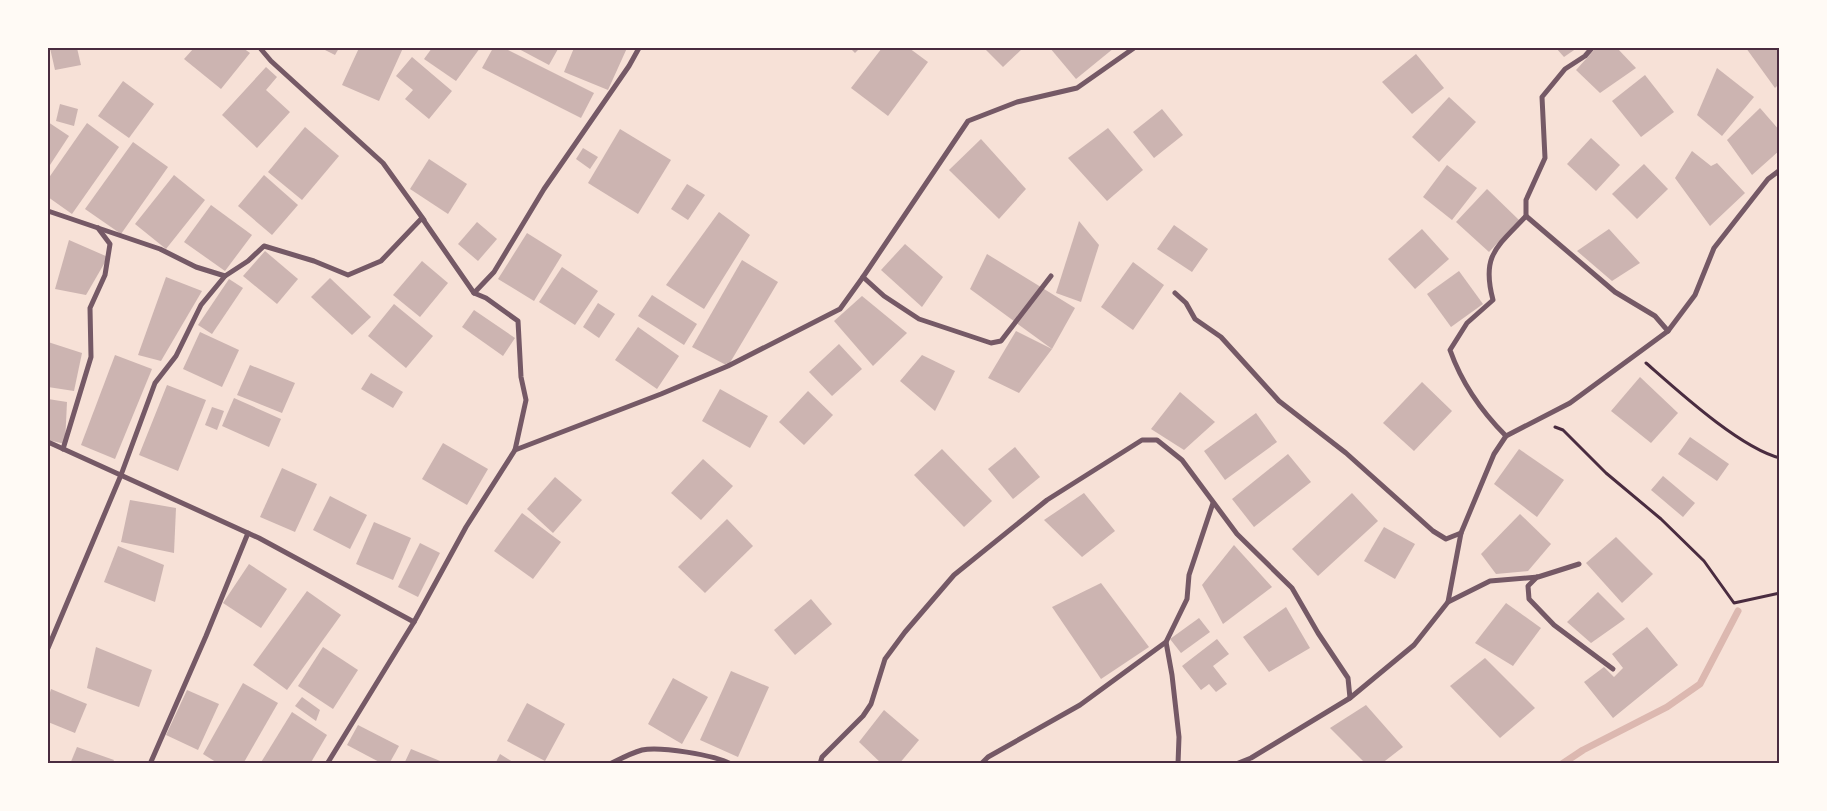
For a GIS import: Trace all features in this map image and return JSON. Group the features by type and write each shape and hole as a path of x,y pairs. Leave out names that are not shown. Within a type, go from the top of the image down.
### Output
{"street":[{"path":"260,48 271,61 384,163 474,293 518,321 520,377 526,400 516,450 466,527 414,622 327,764"},
{"path":"474,293 494,272 544,189 629,66 639,48"},
{"path":"516,450 728,366 840,309 968,120 1017,102 1077,88 1134,48"},
{"path":"1506,436 1486,415 1465,383 1450,350 1466,323 1493,300 1487,279 1488,263 1497,247 1526,216 1526,200 1545,158 1542,97 1565,69 1585,56 1592,48"},
{"path":"1448,602 1460,533 1494,454 1506,436 1570,403 1668,331 1695,295 1714,248 1768,178 1780,170"},
{"path":"48,211 160,250 196,267 225,276"},
{"path":"1526,216 1615,292 1655,316 1668,331"},
{"path":"48,648 121,475 155,383 176,356 202,305 225,276 248,261 264,246 314,261 348,275 381,262 422,218"},
{"path":"64,449 91,357 90,308 105,275 110,244 97,228"},
{"path":"863,277 884,296 920,318 991,343 1002,341 1051,276"},
{"path":"1175,293 1186,303 1195,319 1221,337 1280,401 1346,453 1433,532 1446,539 1460,533"},
{"path":"820,764 822,757 863,716 871,704 885,660 905,632 954,575 1047,500 1142,440 1157,440 1182,460 1237,534 1292,588 1348,678 1350,698"},
{"path":"48,442 248,533 304,561 414,622"},
{"path":"981,764 988,757 1080,705 1166,642 1187,599 1189,575 1213,503"},
{"path":"150,764 206,636 248,533"},
{"path":"1236,764 1251,758 1350,698 1414,645 1448,602 1490,581 1538,577 1579,564"},
{"path":"1538,577 1528,586 1529,599 1554,625 1613,669"},
{"path":"1166,642 1172,674 1178,728 1178,764"},
{"path":"610,764 644,750 685,752 722,759 730,764"}],"path":[{"path":"1635,355 1720,424 1766,455 1780,458"},
{"path":"1534,421 1563,430 1606,473 1661,519 1704,562 1734,603 1780,593"}],"building":[{"path":"50,48 77,48 81,65 55,70"},
{"path":"194,48 243,48 250,53 221,89 184,59"},
{"path":"321,48 339,48 335,55"},
{"path":"359,48 403,48 379,101 342,85"},
{"path":"432,48 480,48 456,81 424,59"},
{"path":"493,48 504,48 594,93 581,118 482,68"},
{"path":"517,48 554,48 558,49 549,65"},
{"path":"574,48 618,48 624,50 620,48 627,48 608,90 564,72"},
{"path":"850,48 860,48 855,53"},
{"path":"882,48 909,48 928,62 888,116 851,88"},
{"path":"984,48 1023,48 1003,67"},
{"path":"1050,48 1114,48 1076,79"},
{"path":"1556,48 1577,48 1564,57"},
{"path":"1596,48 1617,48 1636,68 1600,93 1576,70"},
{"path":"1746,48 1780,48 1780,83 1775,88"},
{"path":"1416,54 1444,88 1412,114 1382,82"},
{"path":"412,57 452,91 429,119 405,99 413,90 396,76"},
{"path":"266,67 277,77 266,90 290,112 257,148 222,115"},
{"path":"1717,68 1754,97 1722,136 1697,115"},
{"path":"1645,75 1674,112 1641,137 1612,101"},
{"path":"123,81 154,104 129,138 98,116"},
{"path":"1449,97 1476,122 1439,162 1412,137"},
{"path":"60,104 78,109 74,126 56,121"},
{"path":"1760,108 1780,131 1780,150 1752,175 1727,140"},
{"path":"1162,109 1183,135 1154,158 1133,132"},
{"path":"48,122 69,136 48,168"},
{"path":"87,123 119,147 72,214 48,197 48,179"},
{"path":"305,127 339,156 302,200 268,172"},
{"path":"1108,128 1143,170 1107,201 1068,158"},
{"path":"620,129 671,160 638,214 588,183"},
{"path":"1591,138 1620,165 1596,191 1567,164"},
{"path":"981,139 1026,189 999,219 949,170"},
{"path":"133,142 168,167 121,234 85,209"},
{"path":"583,148 598,157 590,169 576,159"},
{"path":"1692,151 1711,166 1717,163 1745,193 1710,226 1675,178"},
{"path":"429,159 467,184 448,214 410,189"},
{"path":"1644,164 1668,189 1637,219 1612,194"},
{"path":"1447,165 1477,188 1452,220 1423,197"},
{"path":"174,175 205,200 166,249 135,224"},
{"path":"264,175 298,205 272,235 238,206"},
{"path":"687,184 705,195 688,220 671,209"},
{"path":"1487,189 1519,220 1489,252 1456,222"},
{"path":"211,205 252,235 225,271 184,242"},
{"path":"719,212 750,235 704,309 666,285"},
{"path":"1079,221 1099,245 1081,302 1056,293"},
{"path":"477,222 497,239 478,261 458,244"},
{"path":"1174,225 1208,249 1192,272 1157,249"},
{"path":"1422,229 1449,259 1415,289 1388,259"},
{"path":"1609,229 1640,263 1612,281 1577,251"},
{"path":"527,233 562,255 534,301 498,279"},
{"path":"69,240 108,257 86,295 55,289"},
{"path":"905,244 943,277 922,307 881,270"},
{"path":"265,251 298,279 277,304 243,276"},
{"path":"987,254 1075,308 1052,349 970,289"},
{"path":"742,260 778,282 728,366 692,347"},
{"path":"422,261 448,283 420,317 393,295"},
{"path":"1133,262 1164,285 1133,330 1101,307"},
{"path":"562,267 598,291 575,325 539,302"},
{"path":"1459,271 1483,304 1451,327 1427,294"},
{"path":"166,277 202,291 161,361 138,355"},
{"path":"330,278 371,317 352,335 311,297"},
{"path":"229,279 243,288 212,334 198,325"},
{"path":"652,295 697,324 684,345 638,316"},
{"path":"862,296 907,333 873,366 834,321"},
{"path":"598,303 615,314 599,338 583,327"},
{"path":"394,304 433,336 406,368 368,336"},
{"path":"474,310 515,338 503,356 462,327"},
{"path":"638,327 679,356 657,389 615,360"},
{"path":"1016,331 1052,349 1019,393 988,378"},
{"path":"200,332 239,350 222,387 183,369"},
{"path":"48,342 82,353 74,391 48,387"},
{"path":"839,344 862,369 832,396 809,372"},
{"path":"115,355 152,369 115,459 81,445"},
{"path":"922,355 955,371 935,411 900,381"},
{"path":"250,365 295,383 282,413 237,395"},
{"path":"371,373 403,392 393,408 361,389"},
{"path":"1640,377 1678,413 1651,443 1611,411"},
{"path":"1422,382 1452,411 1414,451 1383,423"},
{"path":"167,385 206,400 178,471 139,455"},
{"path":"720,389 768,416 750,448 702,421"},
{"path":"808,391 833,415 804,445 779,422"},
{"path":"1180,392 1215,422 1184,450 1151,429"},
{"path":"234,398 281,419 269,447 222,426"},
{"path":"48,399 67,402 65,444 48,440"},
{"path":"212,407 224,411 217,430 205,425"},
{"path":"1256,413 1277,442 1225,480 1204,451"},
{"path":"1690,437 1729,464 1717,481 1678,454"},
{"path":"443,443 488,469 467,505 422,479"},
{"path":"1015,447 1040,477 1013,499 988,469"},
{"path":"942,449 992,501 964,527 914,475"},
{"path":"1519,449 1564,480 1537,517 1494,484"},
{"path":"1288,454 1311,482 1254,527 1232,499"},
{"path":"703,459 733,486 701,520 671,493"},
{"path":"282,468 317,484 295,532 260,517"},
{"path":"1663,476 1695,503 1683,517 1651,490"},
{"path":"555,477 582,500 553,533 527,509"},
{"path":"1084,493 1115,531 1082,557 1044,520"},
{"path":"1352,493 1378,521 1318,576 1292,549"},
{"path":"330,496 367,515 350,549 313,530"},
{"path":"130,500 176,508 174,553 121,542"},
{"path":"522,513 561,542 533,579 494,551"},
{"path":"1520,514 1551,544 1528,571 1496,574 1481,554"},
{"path":"727,519 753,546 705,593 678,567"},
{"path":"374,522 411,538 393,580 356,564"},
{"path":"1384,527 1415,544 1395,579 1364,561"},
{"path":"1616,537 1653,574 1622,603 1586,563"},
{"path":"420,543 440,553 418,597 398,587"},
{"path":"1234,545 1272,587 1223,624 1202,585"},
{"path":"118,546 164,565 155,602 104,582"},
{"path":"249,564 287,589 261,628 223,603"},
{"path":"1101,583 1149,647 1101,679 1052,607"},
{"path":"307,591 341,615 287,690 253,665"},
{"path":"1598,592 1625,619 1591,643 1567,622"},
{"path":"811,599 832,624 795,655 774,630"},
{"path":"1506,603 1541,628 1513,666 1475,643"},
{"path":"1286,607 1310,648 1269,672 1243,637"},
{"path":"1199,618 1210,632 1181,653 1170,639"},
{"path":"1647,627 1678,665 1613,718 1584,682 1604,667 1614,677 1623,668 1612,654"},
{"path":"1217,639 1229,654 1213,666 1227,684 1216,692 1209,684 1201,690 1182,666"},
{"path":"96,647 152,670 139,707 87,688"},
{"path":"323,647 358,670 333,709 298,686"},
{"path":"1485,658 1535,708 1500,738 1450,686"},
{"path":"731,671 769,687 738,757 700,740"},
{"path":"673,678 708,697 682,744 648,724"},
{"path":"243,683 278,703 243,764 219,764 203,754"},
{"path":"51,689 87,704 75,733 48,722 48,699"},
{"path":"187,690 219,704 198,750 166,735"},
{"path":"302,697 320,710 316,721 295,706"},
{"path":"527,703 565,724 545,761 507,741"},
{"path":"1366,705 1403,747 1381,764 1366,764 1330,728"},
{"path":"884,710 919,740 899,764 882,764 859,742"},
{"path":"292,712 327,735 310,764 260,764"},
{"path":"358,725 399,746 389,764 383,764 347,745"},
{"path":"77,747 114,760 112,764 70,764"},
{"path":"411,749 445,763 445,764 404,764"},
{"path":"500,754 516,764 495,764"}],"waterway":[{"path":"1562,764 1583,750 1667,707 1700,684 1738,611"}]}
